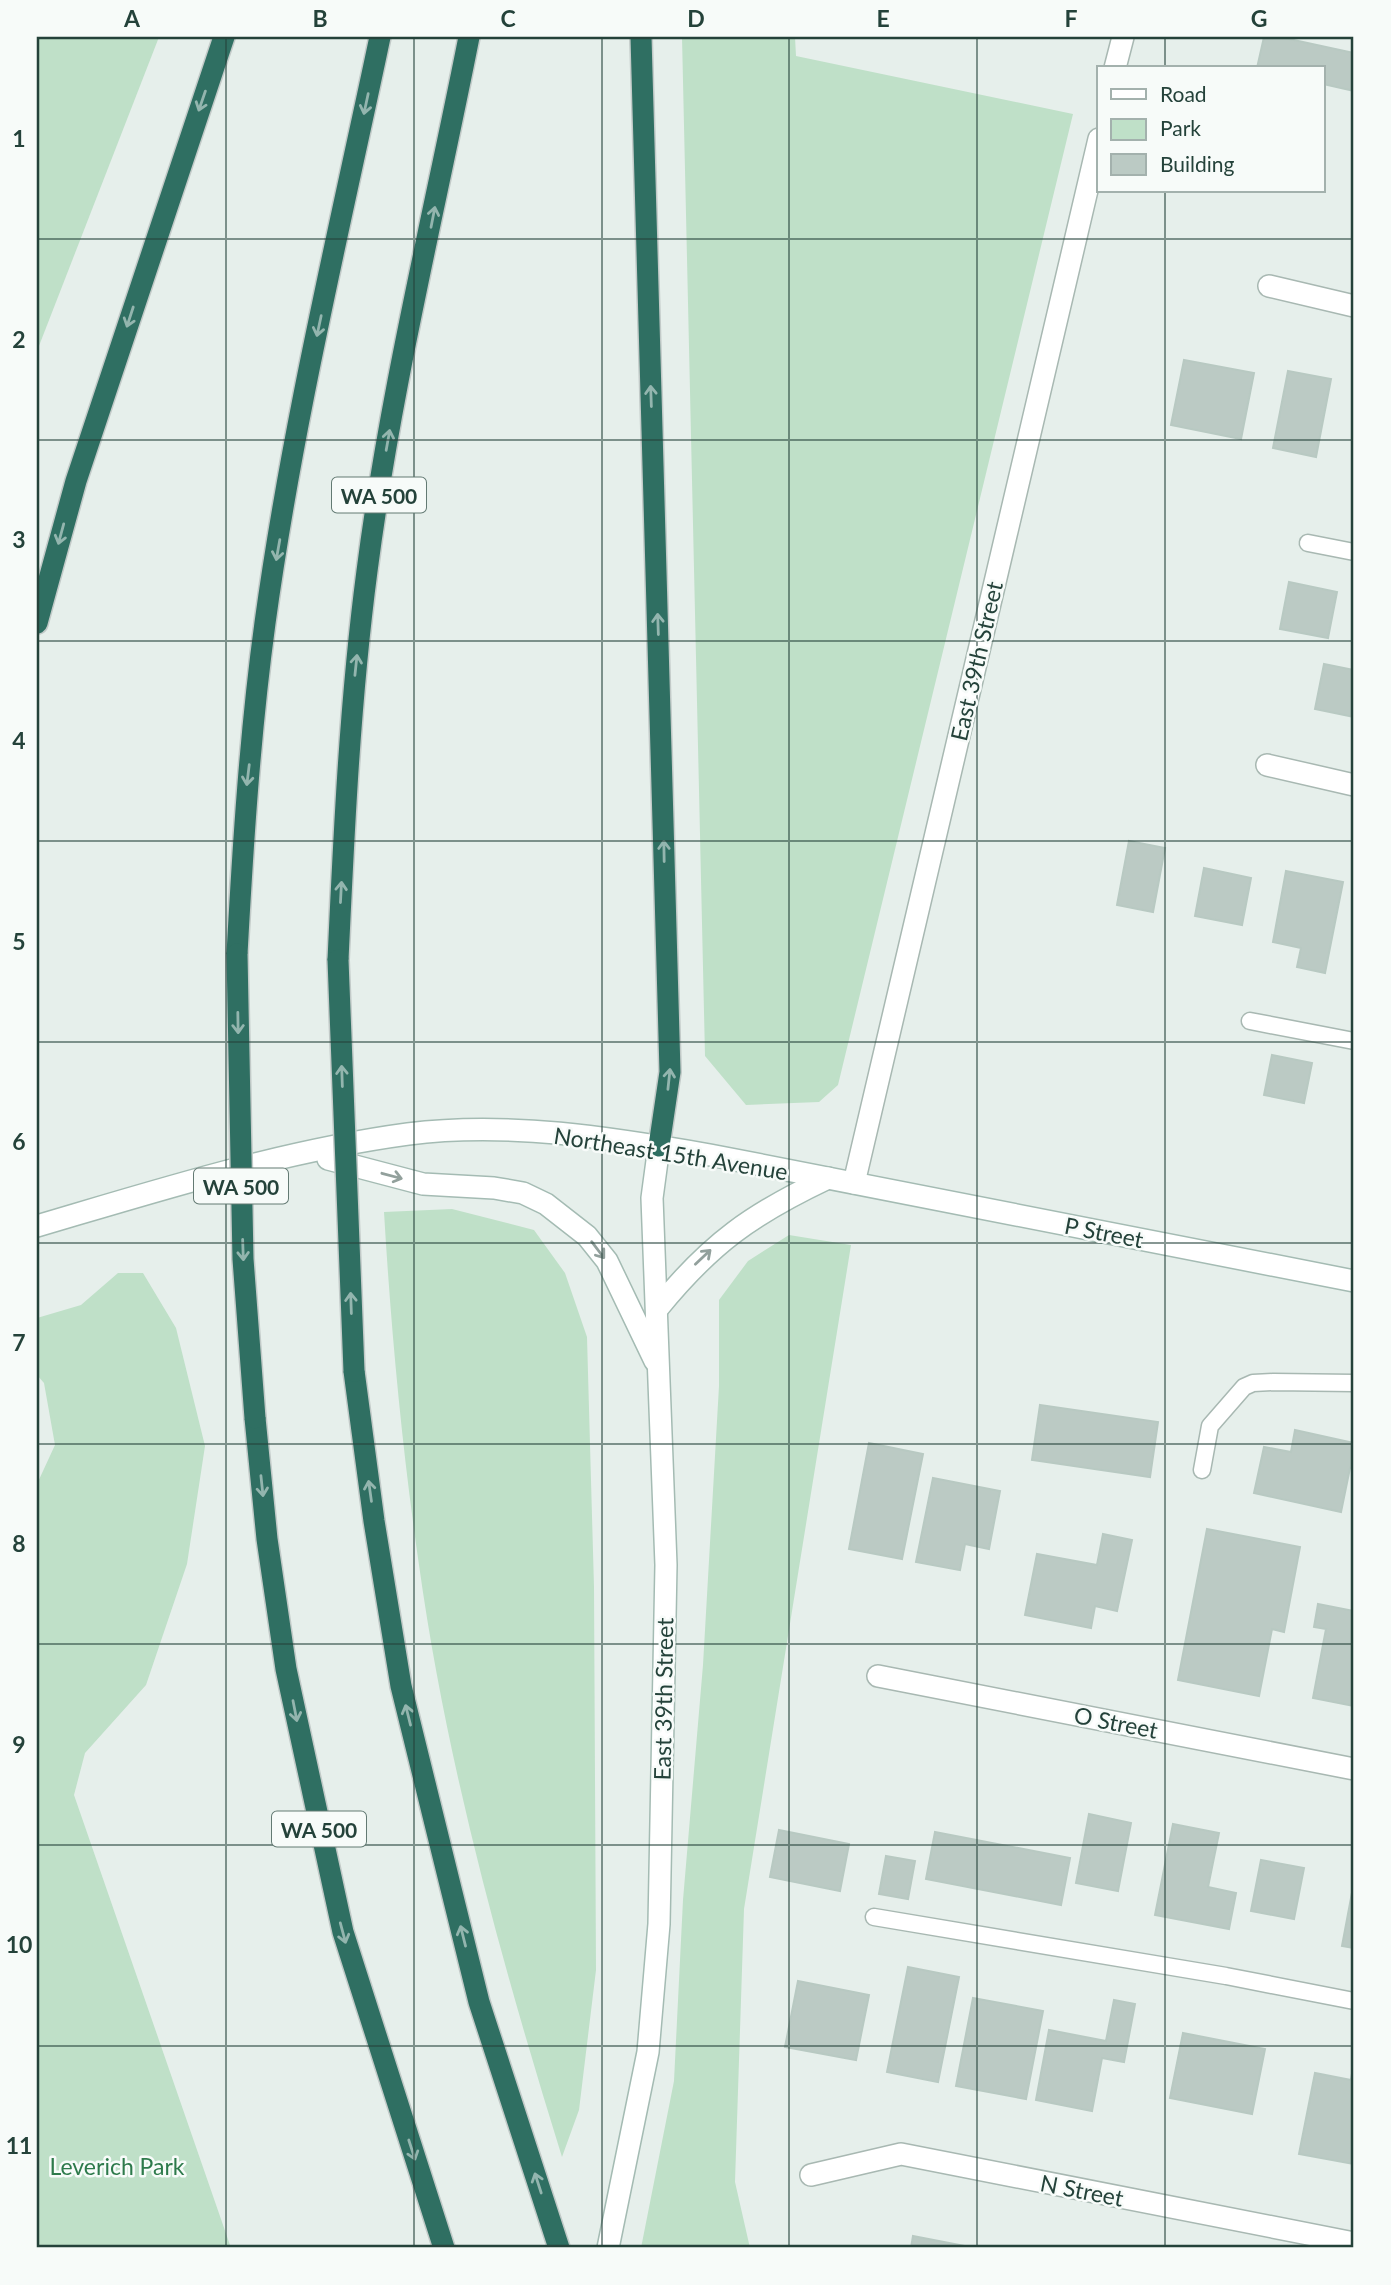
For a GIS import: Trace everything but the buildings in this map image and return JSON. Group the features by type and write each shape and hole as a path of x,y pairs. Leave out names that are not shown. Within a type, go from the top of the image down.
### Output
{"highway":[{"path":"37,623 76,481 224,37"},
{"name":"WA 500","path":"380,37 301,412 265,622 246,788 237,954 243,1259 267,1539 284,1656 343,1932 444,2248"},
{"name":"WA 500","path":"469,37 389,434 367,569 349,732 338,960 354,1371 374,1521 401,1686 479,2002 559,2248"},
{"path":"641,37 670,1072 659,1146"}],"street":[{"path":"1116,66 1123,37"},
{"name":"East 39th Street","path":"854,1183 1097,148"},
{"path":"1269,286 1354,306"},
{"path":"1267,765 1354,785"},
{"name":"Northeast 15th Avenue","path":"37,1226 303,1153 410,1134 463,1132 572,1135 659,1146 854,1183"},
{"name":"East 39th Street","path":"608,2248 641,2092 657,1966 666,1565 652,1198 659,1146"},
{"path":"303,1153 423,1184 494,1188 523,1193 546,1204 587,1236 607,1261 660,1372"},
{"path":"658,1308 691,1268 723,1238 752,1217 828,1178"},
{"name":"P Street","path":"854,1183 1354,1281"},
{"name":"O Street","path":"878,1676 1354,1769"},
{"name":"N Street","path":"811,2175 901,2154 1354,2243"}],"lane":[{"path":"1308,543 1354,552"},
{"path":"1250,1021 1354,1041"},
{"path":"1202,1470 1210,1426 1244,1387 1273,1382 1354,1383"},
{"path":"874,1917 1226,1976 1354,2001"}],"green space":[{"path":"37,37 159,37 37,351"},
{"path":"682,37 795,37 796,56 1073,114 838,1085 819,1102 746,1105 705,1056"},
{"path":"452,1209 534,1230 565,1273 587,1337 594,1587 596,1970 579,2110 562,2157 518,2011 461,1790 431,1640 407,1477 384,1212"},
{"path":"789,1235 851,1245 744,1909 735,2182 750,2248 641,2248 674,2081 683,1900 703,1665 719,1386 719,1300 748,1261"},
{"name":"Leverich Park","path":"118,1273 143,1273 176,1328 205,1446 187,1564 146,1685 85,1753 74,1795 231,2248 37,2248 37,1484 55,1445 44,1383 37,1375 37,1318 81,1305"}]}
